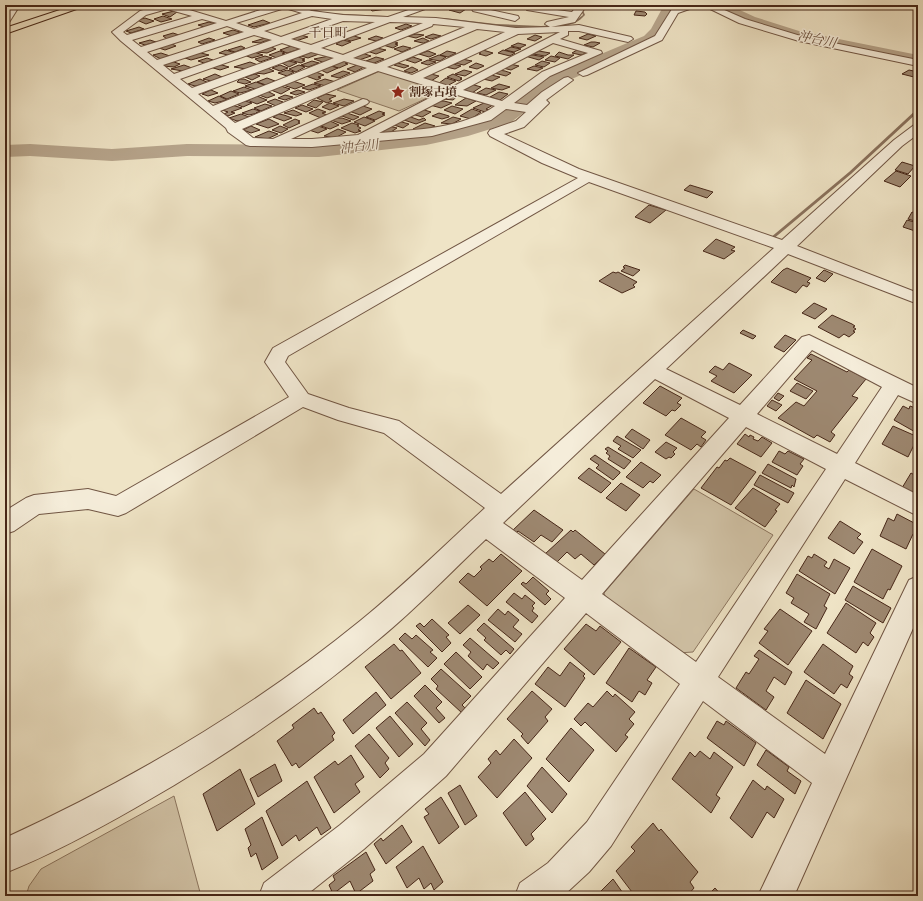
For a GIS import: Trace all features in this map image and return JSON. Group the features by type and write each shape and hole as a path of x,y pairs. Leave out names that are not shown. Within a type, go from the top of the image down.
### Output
{"main road":[{"path":"6,27 84,5"}],"street":[{"path":"6,27 11,10 16,5"},
{"path":"124,39 233,5"},
{"path":"139,51 286,5 311,13 343,18 436,21 516,31 567,26"},
{"path":"407,5 415,10"},
{"path":"190,93 403,14 432,5"},
{"path":"489,5 476,9 545,24 567,26 628,39"},
{"path":"358,139 553,40 572,20 578,8 583,5"},
{"path":"553,40 597,53 546,74 509,105 487,117 432,132 312,143 250,142 232,129 117,32 143,13 166,6 452,90 509,105 529,109 546,94 568,80 659,38 675,11 697,5"},
{"path":"706,5 742,21 802,39 918,64"},
{"path":"507,16 534,6 575,16"},
{"path":"348,9 361,13 403,14"},
{"path":"155,64 311,13"},
{"path":"172,78 343,18"},
{"path":"211,111 436,21"},
{"path":"232,129 477,26"},
{"path":"414,78 516,31"},
{"path":"568,80 520,124 494,133 515,145 587,178 786,247 918,299"},
{"path":"326,89 376,106"},
{"path":"274,142 363,102"},
{"path":"390,110 403,115"},
{"path":"5,856 163,776 272,705 321,670 370,630 898,143 918,128"},
{"path":"587,178 280,352 275,362 301,399 345,415 391,427 494,516 584,597 830,777"},
{"path":"277,896 352,837 435,765 809,341 918,398"},
{"path":"653,370 918,506"},
{"path":"533,896 547,888 574,864 599,834 839,466 894,385"},
{"path":"5,524 34,505 88,499 118,506 301,399"},
{"path":"777,896 830,777 918,588"}],"shaded area":[{"path":"380,71 442,91 399,111 337,90"},
{"path":"694,489 773,535 693,652 678,653 608,604 604,593"},
{"path":"174,796 201,896 26,896 29,886 41,869"}],"building":[{"path":"365,5 368,7 352,9 349,7"},
{"path":"382,6 386,9 372,11 369,8"},
{"path":"460,7 466,9 460,13 449,10"},
{"path":"174,11 177,12 170,17 162,14"},
{"path":"636,11 645,12 647,14 645,16 634,15"},
{"path":"163,16 172,19 161,22 154,19"},
{"path":"145,18 154,21 146,24 137,20"},
{"path":"263,20 270,23 254,27 248,25"},
{"path":"209,22 216,24 204,27 198,25"},
{"path":"406,24 412,26 401,30 395,28"},
{"path":"139,27 144,29 131,33 126,31"},
{"path":"233,30 240,32 232,36 223,33"},
{"path":"173,33 179,35 167,39 163,36"},
{"path":"416,34 424,35 416,38 407,36"},
{"path":"433,34 441,36 431,39 425,37"},
{"path":"588,34 596,36 587,40 579,38"},
{"path":"301,35 308,37 296,41 292,39"},
{"path":"535,35 542,37 535,41 527,39"},
{"path":"354,36 361,38 351,41 344,39"},
{"path":"376,36 383,38 376,41 368,39"},
{"path":"209,38 215,40 202,44 198,42"},
{"path":"265,38 273,41 265,41 260,43 252,42"},
{"path":"423,38 429,41 424,43 427,44 414,41"},
{"path":"150,40 156,42 145,45 139,43"},
{"path":"343,40 351,42 342,46 336,44"},
{"path":"393,41 398,43 395,44 398,45 393,48 383,45"},
{"path":"591,42 600,43 593,47 584,45"},
{"path":"518,43 526,45 520,48 511,46"},
{"path":"172,44 176,46 165,50 156,47"},
{"path":"241,46 245,48 235,52 228,50"},
{"path":"269,46 276,49 267,53 257,52"},
{"path":"291,46 300,49 287,53 280,50"},
{"path":"403,46 411,48 402,52 394,49"},
{"path":"511,47 521,49 514,52 505,50"},
{"path":"377,48 386,50 376,54 367,51"},
{"path":"226,50 235,53 228,55 219,53"},
{"path":"483,50 493,53 486,56 479,54 481,53 478,52"},
{"path":"503,50 515,53 510,56 498,53"},
{"path":"577,50 590,52 581,55 572,53"},
{"path":"280,51 285,53 282,54 285,55 277,58 269,55"},
{"path":"428,51 436,54 429,57 419,54"},
{"path":"447,51 456,53 448,57 440,55"},
{"path":"539,51 550,53 545,56 533,54"},
{"path":"197,52 209,55 191,60 185,58"},
{"path":"254,52 263,55 252,58 244,55"},
{"path":"312,52 319,54 308,58 301,56"},
{"path":"559,52 574,55 568,59 555,56"},
{"path":"161,53 170,56 161,59 153,55"},
{"path":"362,53 371,56 359,60 353,58"},
{"path":"439,55 446,57 440,61 429,59"},
{"path":"265,56 272,58 260,62 255,59"},
{"path":"329,56 335,58 325,63 314,59"},
{"path":"525,56 544,57 539,60"},
{"path":"551,56 560,58 555,62 545,60"},
{"path":"298,57 305,59 302,60 305,61 301,63 290,60"},
{"path":"376,57 384,59 374,63 366,61"},
{"path":"413,57 422,60 415,63 406,60"},
{"path":"207,58 213,60 204,63 198,61"},
{"path":"462,59 472,61 464,65 454,63"},
{"path":"428,60 436,62 428,65 421,63"},
{"path":"171,61 180,64 174,67 163,66"},
{"path":"289,61 297,63 289,67 282,63"},
{"path":"312,61 319,63 308,67 301,65"},
{"path":"345,61 349,62 345,63 348,64 339,68 331,66"},
{"path":"542,61 550,63 544,67 535,65"},
{"path":"250,62 258,65 246,69 234,67"},
{"path":"398,63 409,66 404,68 394,65"},
{"path":"476,63 484,66 477,69 469,67"},
{"path":"453,64 461,66 455,69 446,67"},
{"path":"510,64 519,66 511,70 503,68"},
{"path":"184,65 192,68 183,71 171,69"},
{"path":"217,65 229,67 220,70 210,67"},
{"path":"280,65 288,68 280,71 272,68"},
{"path":"299,65 305,67 296,72 289,69"},
{"path":"357,65 364,67 355,72 347,69"},
{"path":"331,66 338,68 327,73 321,70"},
{"path":"534,66 543,68 537,71 527,69"},
{"path":"412,67 418,70 411,73 404,71"},
{"path":"268,68 274,71 264,74 255,73"},
{"path":"287,70 294,72 287,76 278,73"},
{"path":"464,70 472,72 465,76 455,74"},
{"path":"499,70 511,73 506,76 494,73"},
{"path":"909,70 918,72 918,78 902,74"},
{"path":"343,71 350,73 339,78 331,76"},
{"path":"316,72 324,75 318,77 321,78 317,80 306,76"},
{"path":"215,74 222,77 211,81 203,79"},
{"path":"255,74 260,76 252,80 245,77"},
{"path":"431,74 439,76 431,81 423,78"},
{"path":"453,74 462,79 459,81 447,77"},
{"path":"491,75 500,77 492,81 483,79"},
{"path":"267,78 275,81 266,85 257,82"},
{"path":"446,78 456,81 447,86 439,83"},
{"path":"200,79 209,83 195,86 188,84"},
{"path":"240,79 251,82 245,84 237,82"},
{"path":"325,79 336,82 326,86 314,83"},
{"path":"293,81 305,85 295,89 283,85"},
{"path":"256,82 267,86 255,89 245,86"},
{"path":"313,84 321,86 309,90 302,88"},
{"path":"471,84 481,87 472,93 462,89"},
{"path":"499,84 510,87 502,90 491,88"},
{"path":"281,86 290,89 281,94 271,90"},
{"path":"244,87 252,90 240,93 233,91"},
{"path":"486,88 496,90 486,95 477,93"},
{"path":"211,90 218,93 208,96 202,94"},
{"path":"298,90 305,92 296,95 290,93"},
{"path":"231,91 239,94 227,99 220,96"},
{"path":"267,91 275,95 267,98 259,95"},
{"path":"499,92 508,94 500,100 490,97"},
{"path":"326,94 336,96 329,99 332,101 327,103 317,98"},
{"path":"451,94 459,95 453,100 443,99"},
{"path":"285,95 293,97 285,100 278,98"},
{"path":"219,96 227,100 215,103 208,101"},
{"path":"257,96 267,100 257,104 247,100"},
{"path":"466,98 476,101 467,106 455,105"},
{"path":"275,99 283,102 276,106 267,102"},
{"path":"344,99 354,101 344,106 333,103"},
{"path":"314,100 323,102 316,108 307,105"},
{"path":"245,101 252,103 243,107 236,104"},
{"path":"439,101 452,103 441,108 430,105"},
{"path":"330,103 339,106 330,110 322,107"},
{"path":"484,103 493,105 486,109 492,111 488,113 473,108"},
{"path":"265,104 272,106 261,111 254,108"},
{"path":"232,105 242,108 231,112 235,113 228,116 224,114 228,112 222,110"},
{"path":"302,105 313,109 306,112 295,108"},
{"path":"363,106 372,109 360,115 349,111"},
{"path":"452,106 463,109 455,114 444,110"},
{"path":"253,109 260,111 249,115 242,113"},
{"path":"318,109 326,112 322,113 327,115 321,118 309,113"},
{"path":"421,109 431,112 422,117 412,114"},
{"path":"472,109 481,112 471,119 460,116"},
{"path":"293,110 302,114 296,116 284,113"},
{"path":"379,111 385,113 382,114 385,115 375,120 366,117"},
{"path":"347,113 359,117 353,120 342,116"},
{"path":"439,113 449,117 442,119 432,116"},
{"path":"241,114 252,118 237,121 229,118"},
{"path":"279,114 292,118 284,121 273,117"},
{"path":"408,116 419,120 424,118 426,120 416,124 401,119"},
{"path":"364,117 375,121 365,126 354,122"},
{"path":"453,117 461,119 452,124 441,123"},
{"path":"335,118 342,118 351,121 342,124 331,120"},
{"path":"269,119 279,124 268,128 256,124"},
{"path":"295,119 300,121 298,122 300,123 289,128 283,125"},
{"path":"330,121 339,125 330,129 321,126"},
{"path":"398,121 409,124 403,128 391,124"},
{"path":"352,123 359,125 357,126 361,128 358,130 361,131 355,133 341,128"},
{"path":"425,123 435,126 423,132 413,129"},
{"path":"251,126 260,130 251,133 243,130"},
{"path":"280,126 288,129 281,133 272,130"},
{"path":"318,126 327,129 318,133 309,130"},
{"path":"389,126 397,128 388,134 372,134"},
{"path":"338,129 346,132 335,138 324,136"},
{"path":"269,131 278,134 267,139 255,137"},
{"path":"902,162 915,166 908,174 895,170"},
{"path":"896,171 911,176 900,187 884,181"},
{"path":"690,185 713,192 707,198 684,190"},
{"path":"649,205 666,210 650,223 635,217"},
{"path":"912,212 918,214 918,222 908,219"},
{"path":"907,220 918,223 918,232 903,227"},
{"path":"716,239 735,247 731,250 735,251 724,259 703,251"},
{"path":"625,265 640,270 633,276 621,271 625,268 623,267"},
{"path":"787,268 811,278 807,282 810,283 807,287 803,285 796,293 771,282"},
{"path":"824,270 833,274 825,282 816,278"},
{"path":"613,272 618,272 637,282 633,285 635,287 622,293 599,281"},
{"path":"814,303 827,309 815,319 802,313"},
{"path":"832,315 855,326 853,327 856,329 853,331 855,332 849,337 844,334 839,338 818,327"},
{"path":"743,330 756,336 753,339 740,333"},
{"path":"785,335 796,340 784,352 774,347"},
{"path":"811,354 847,372 849,370 866,379 852,396 858,398 831,432 835,435 830,442 817,435 814,438 778,418 796,402 804,406 817,391 794,379 812,360 807,358"},
{"path":"729,363 752,375 734,393 711,381 717,376 709,372 715,366 723,370"},
{"path":"797,383 813,391 806,399 790,391"},
{"path":"660,386 682,398 677,403 681,405 675,411 672,410 666,416 643,403"},
{"path":"778,393 784,396 779,401 774,398"},
{"path":"772,400 782,405 776,411 767,406"},
{"path":"903,406 909,409 910,406 918,409 917,433 894,420"},
{"path":"681,418 706,432 701,437 706,440 701,447 697,444 691,450 665,435"},
{"path":"893,426 918,437 908,457 882,444"},
{"path":"632,429 650,440 643,449 625,437"},
{"path":"745,434 749,437 750,435 754,437 753,439 758,441 762,437 772,443 761,457 737,444"},
{"path":"617,436 641,450 633,458 618,449 621,446 613,441"},
{"path":"666,442 677,448 673,452 675,454 671,458 669,457 666,459 655,452"},
{"path":"608,447 631,461 624,469 608,459 610,456 606,453 608,451 605,449"},
{"path":"779,451 785,454 788,451 804,459 800,464 803,466 797,475 772,462"},
{"path":"595,455 620,472 613,480 596,468 599,465 590,459"},
{"path":"730,458 756,472 731,505 701,488 717,467 719,468 725,460 727,461"},
{"path":"641,462 661,475 653,483 650,481 643,488 626,477"},
{"path":"768,464 796,479 794,487 792,485 791,488 762,473"},
{"path":"589,468 611,483 601,493 578,478"},
{"path":"911,473 918,477 918,497 902,488"},
{"path":"760,475 794,493 788,503 754,485"},
{"path":"621,483 640,495 626,511 606,498"},
{"path":"753,488 780,504 775,510 777,511 765,527 735,508"},
{"path":"534,510 563,530 552,542 541,535 534,542 518,531 516,533 512,531"},
{"path":"897,514 918,525 917,537 913,534 906,549 880,536 888,518 894,521"},
{"path":"840,521 861,534 857,538 863,542 854,554 828,538"},
{"path":"571,530 573,532 575,530 605,554 594,565 581,554 575,559 567,552 556,563 545,554"},
{"path":"872,549 902,566 890,590 888,589 883,599 854,582"},
{"path":"501,554 522,571 487,606 459,582 468,573 474,577 482,569 480,567 489,559 493,562"},
{"path":"814,554 827,562 824,566 829,569 834,559 850,568 835,594 799,571 808,556 812,558"},
{"path":"797,574 830,594 824,606 827,608 816,629 804,622 809,614 791,603 794,598 786,593"},
{"path":"533,577 549,591 546,594 551,599 545,605 521,584 523,582 526,584"},
{"path":"853,586 891,608 883,623 845,600"},
{"path":"514,593 522,599 525,595 535,603 532,606 534,608 532,611 538,616 532,623 506,602"},
{"path":"846,603 876,623 870,633 874,637 868,646 863,642 856,653 827,633"},
{"path":"468,605 480,615 460,634 448,623"},
{"path":"498,609 505,615 508,611 519,620 513,627 522,634 515,642 488,620"},
{"path":"780,609 812,631 788,665 759,643 768,631 764,629"},
{"path":"432,619 449,635 446,637 451,643 442,652 416,626 420,623 424,627"},
{"path":"484,623 514,649 510,654 506,650 501,655 484,640 486,638 477,630"},
{"path":"586,624 596,631 600,626 621,642 594,675 564,649"},
{"path":"405,633 412,639 416,635 433,650 430,652 437,658 428,667 399,639"},
{"path":"470,638 499,663 493,669 487,664 483,670 468,656 471,652 463,645"},
{"path":"394,644 400,651 402,650 421,673 391,699 365,667"},
{"path":"823,644 853,666 849,674 853,677 847,688 841,684 834,694 804,672"},
{"path":"629,648 656,667 647,680 652,683 645,695 639,691 632,702 606,683"},
{"path":"759,650 792,672 785,685 774,677 766,691 774,697 766,710 736,688 746,672 749,674 759,659 754,656"},
{"path":"456,652 482,677 470,689 444,664"},
{"path":"570,662 585,674 583,676 585,678 565,707 535,684 548,667 560,676"},
{"path":"441,669 471,696 462,705 466,709 462,713 436,689 438,686 431,679"},
{"path":"806,680 841,704 823,739 787,713"},
{"path":"425,685 442,702 436,708 445,718 439,723 414,696"},
{"path":"532,691 552,709 545,717 548,721 528,744 521,736 523,734 507,719"},
{"path":"607,691 613,697 615,694 635,712 629,719 634,724 625,735 628,737 616,752 585,722 581,726 574,719 588,703 593,707"},
{"path":"376,692 386,705 353,734 343,720"},
{"path":"407,702 427,723 421,729 430,740 425,746 395,713"},
{"path":"314,708 318,714 321,712 335,733 332,736 334,740 299,768 296,763 292,766 277,741 294,728 292,725"},
{"path":"390,716 413,744 399,757 376,728"},
{"path":"717,721 724,725 726,721 756,743 744,766 707,738"},
{"path":"571,728 594,750 569,782 546,759"},
{"path":"369,734 389,758 385,763 389,769 380,778 355,746"},
{"path":"514,739 532,758 497,798 478,777 491,763 488,759 496,750 500,755"},
{"path":"766,750 789,767 787,771 801,781 795,794 757,765"},
{"path":"700,751 710,759 714,752 733,767 716,795 720,798 711,813 672,779 690,752 695,757"},
{"path":"351,755 364,777 355,784 360,792 334,813 314,777 335,761 338,765"},
{"path":"275,764 282,781 258,797 250,779"},
{"path":"542,767 567,794 552,813 527,786"},
{"path":"240,769 255,804 217,831 203,794"},
{"path":"753,780 765,790 767,786 784,799 774,818 767,812 752,838 730,818"},
{"path":"307,781 331,828 321,835 317,827 299,841 296,835 282,846 266,811"},
{"path":"460,785 477,816 465,825 448,793"},
{"path":"525,792 546,819 531,834 534,839 526,846 503,813"},
{"path":"441,797 459,827 439,844 424,817 429,814 425,809"},
{"path":"262,817 278,858 262,870 256,853 251,857 248,848 251,845 245,829"},
{"path":"653,823 659,831 661,829 698,872 690,882 694,888 687,896 676,896 674,893 671,896 635,896 616,871 635,851 631,847"},
{"path":"402,825 412,842 386,864 374,844 381,838 383,841"},
{"path":"423,846 443,882 434,890 431,883 424,889 419,878 407,888 396,867"},
{"path":"366,852 375,870 370,874 373,881 356,894 350,881 333,894 329,885 335,880 333,876"},
{"path":"613,879 625,896 596,896"},
{"path":"715,888 722,896 707,896"}],"waterway":[{"path":"300,5 325,14 426,18"},
{"path":"444,19 496,25 541,27 561,26 576,22 584,15 582,10 590,5"},
{"name":"沖台川","path":"5,151 30,150 112,155 187,150 319,151 426,139 461,132 503,119 512,114 557,79 649,39 659,27 671,5"},
{"name":"沖台川","path":"719,5 750,20 796,35 918,60"},
{"path":"872,5 918,9"},
{"path":"771,239 850,173 918,110"}],"place":[{"name":"割塚古墳","path":"398,92"}],"district":[{"name":"千日町","path":"328,32"}]}
